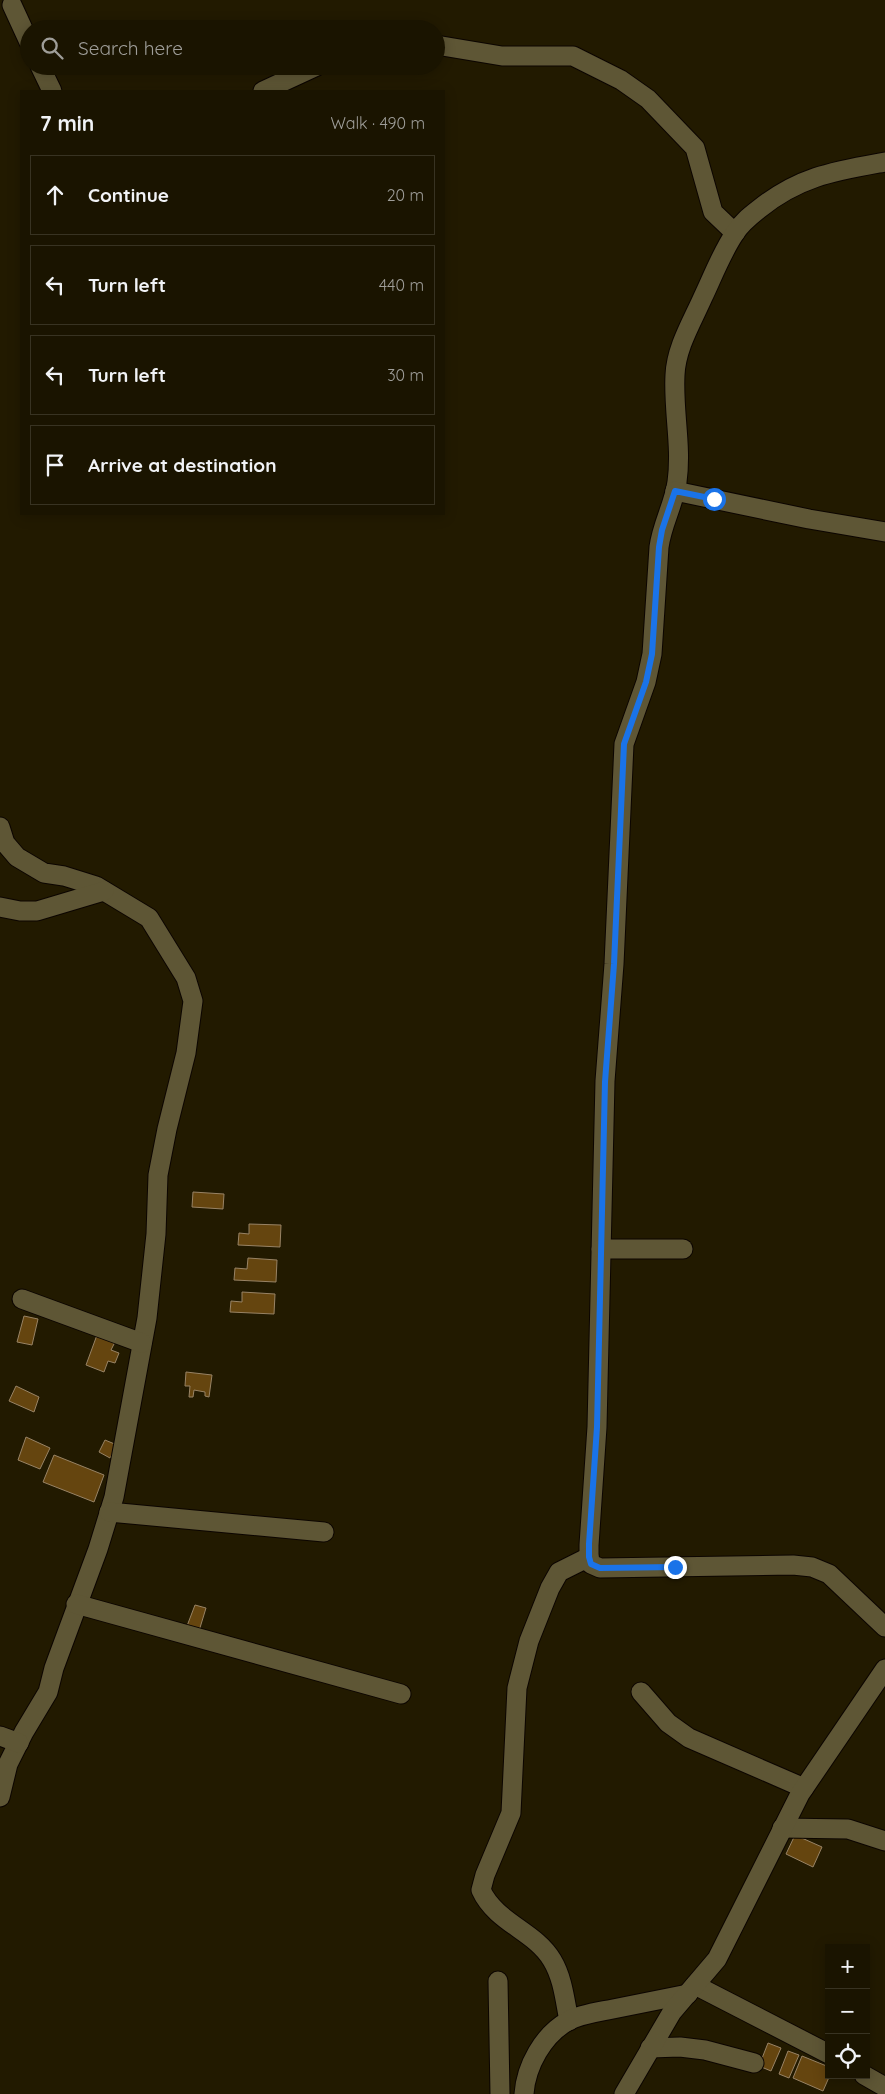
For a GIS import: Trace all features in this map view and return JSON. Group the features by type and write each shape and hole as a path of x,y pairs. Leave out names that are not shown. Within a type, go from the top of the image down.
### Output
{"street":[{"path":"13,4 20,21"},
{"path":"445,46 502,56 573,56 620,80 648,99 695,148 713,212 735,233"},
{"path":"44,75 52,90"},
{"path":"265,90 298,75"},
{"path":"885,162 828,173 804,180 778,194 747,219 735,233 686,334 677,360 675,375 678,448 677,482 662,530 659,547 652,654 646,682 624,744 614,964 605,1082 597,1427 589,1522 589,1557 591,1564 600,1568 793,1565 812,1567 829,1574 885,1628"},
{"path":"675,491 809,520 885,532"},
{"path":"0,827 5,843 18,857 44,872 96,886 149,918 186,978 193,1001 186,1053 167,1129 158,1175 156,1234 147,1318 114,1497 98,1549 76,1604 54,1668 48,1692 8,1764 0,1797"},
{"path":"0,907 20,912 37,911 104,892"},
{"path":"602,1249 683,1249"},
{"path":"22,1299 142,1343"},
{"path":"110,1512 324,1532"},
{"path":"569,2021 559,1976 553,1961 544,1949 492,1908 481,1890 484,1875 511,1813 517,1688 529,1641 550,1588 559,1572 589,1557"},
{"path":"76,1604 401,1694"},
{"path":"624,2094 672,2012 717,1959 804,1788 885,1669"},
{"path":"641,1692 668,1723 689,1738 804,1788"},
{"path":"0,1736 18,1743"},
{"path":"782,1828 848,1829 885,1841"},
{"path":"498,1981 500,2094 511,2094"},
{"path":"524,2094 529,2070 538,2051 559,2028 569,2021 592,2013 692,1989 825,2052"},
{"path":"650,2048 680,2047 705,2050 754,2063"},
{"path":"870,2078 885,2087"}],"building":[{"path":"193,1192 224,1194 223,1209 192,1207"},
{"path":"249,1224 281,1225 280,1247 238,1245 239,1233 249,1234"},
{"path":"248,1258 277,1260 276,1282 234,1280 235,1268 247,1269"},
{"path":"242,1292 275,1294 274,1314 230,1312 231,1301 242,1302"},
{"path":"24,1316 38,1319 32,1345 17,1342"},
{"path":"97,1335 115,1342 111,1350 119,1353 115,1363 108,1361 104,1372 86,1365"},
{"path":"186,1372 212,1375 209,1397 205,1396 205,1392 194,1390 193,1397 189,1397 190,1386 185,1386"},
{"path":"16,1386 39,1397 34,1412 9,1401"},
{"path":"26,1437 50,1448 40,1469 18,1460"},
{"path":"105,1440 117,1445 110,1458 99,1452"},
{"path":"54,1455 104,1475 94,1502 43,1482"},
{"path":"195,1605 206,1608 199,1631 187,1626"},
{"path":"795,1835 822,1847 813,1867 786,1854"},
{"path":"768,2043 781,2048 771,2071 759,2066"},
{"path":"788,2051 799,2055 789,2078 779,2074"},
{"path":"802,2056 825,2065 825,2079 828,2079 823,2091 793,2078"}],"route":[{"path":"675,1567 600,1568 591,1564 589,1557 589,1522 597,1427 605,1082 614,964 624,744 646,682 652,654 659,547 662,530 675,491 714,499"}]}
